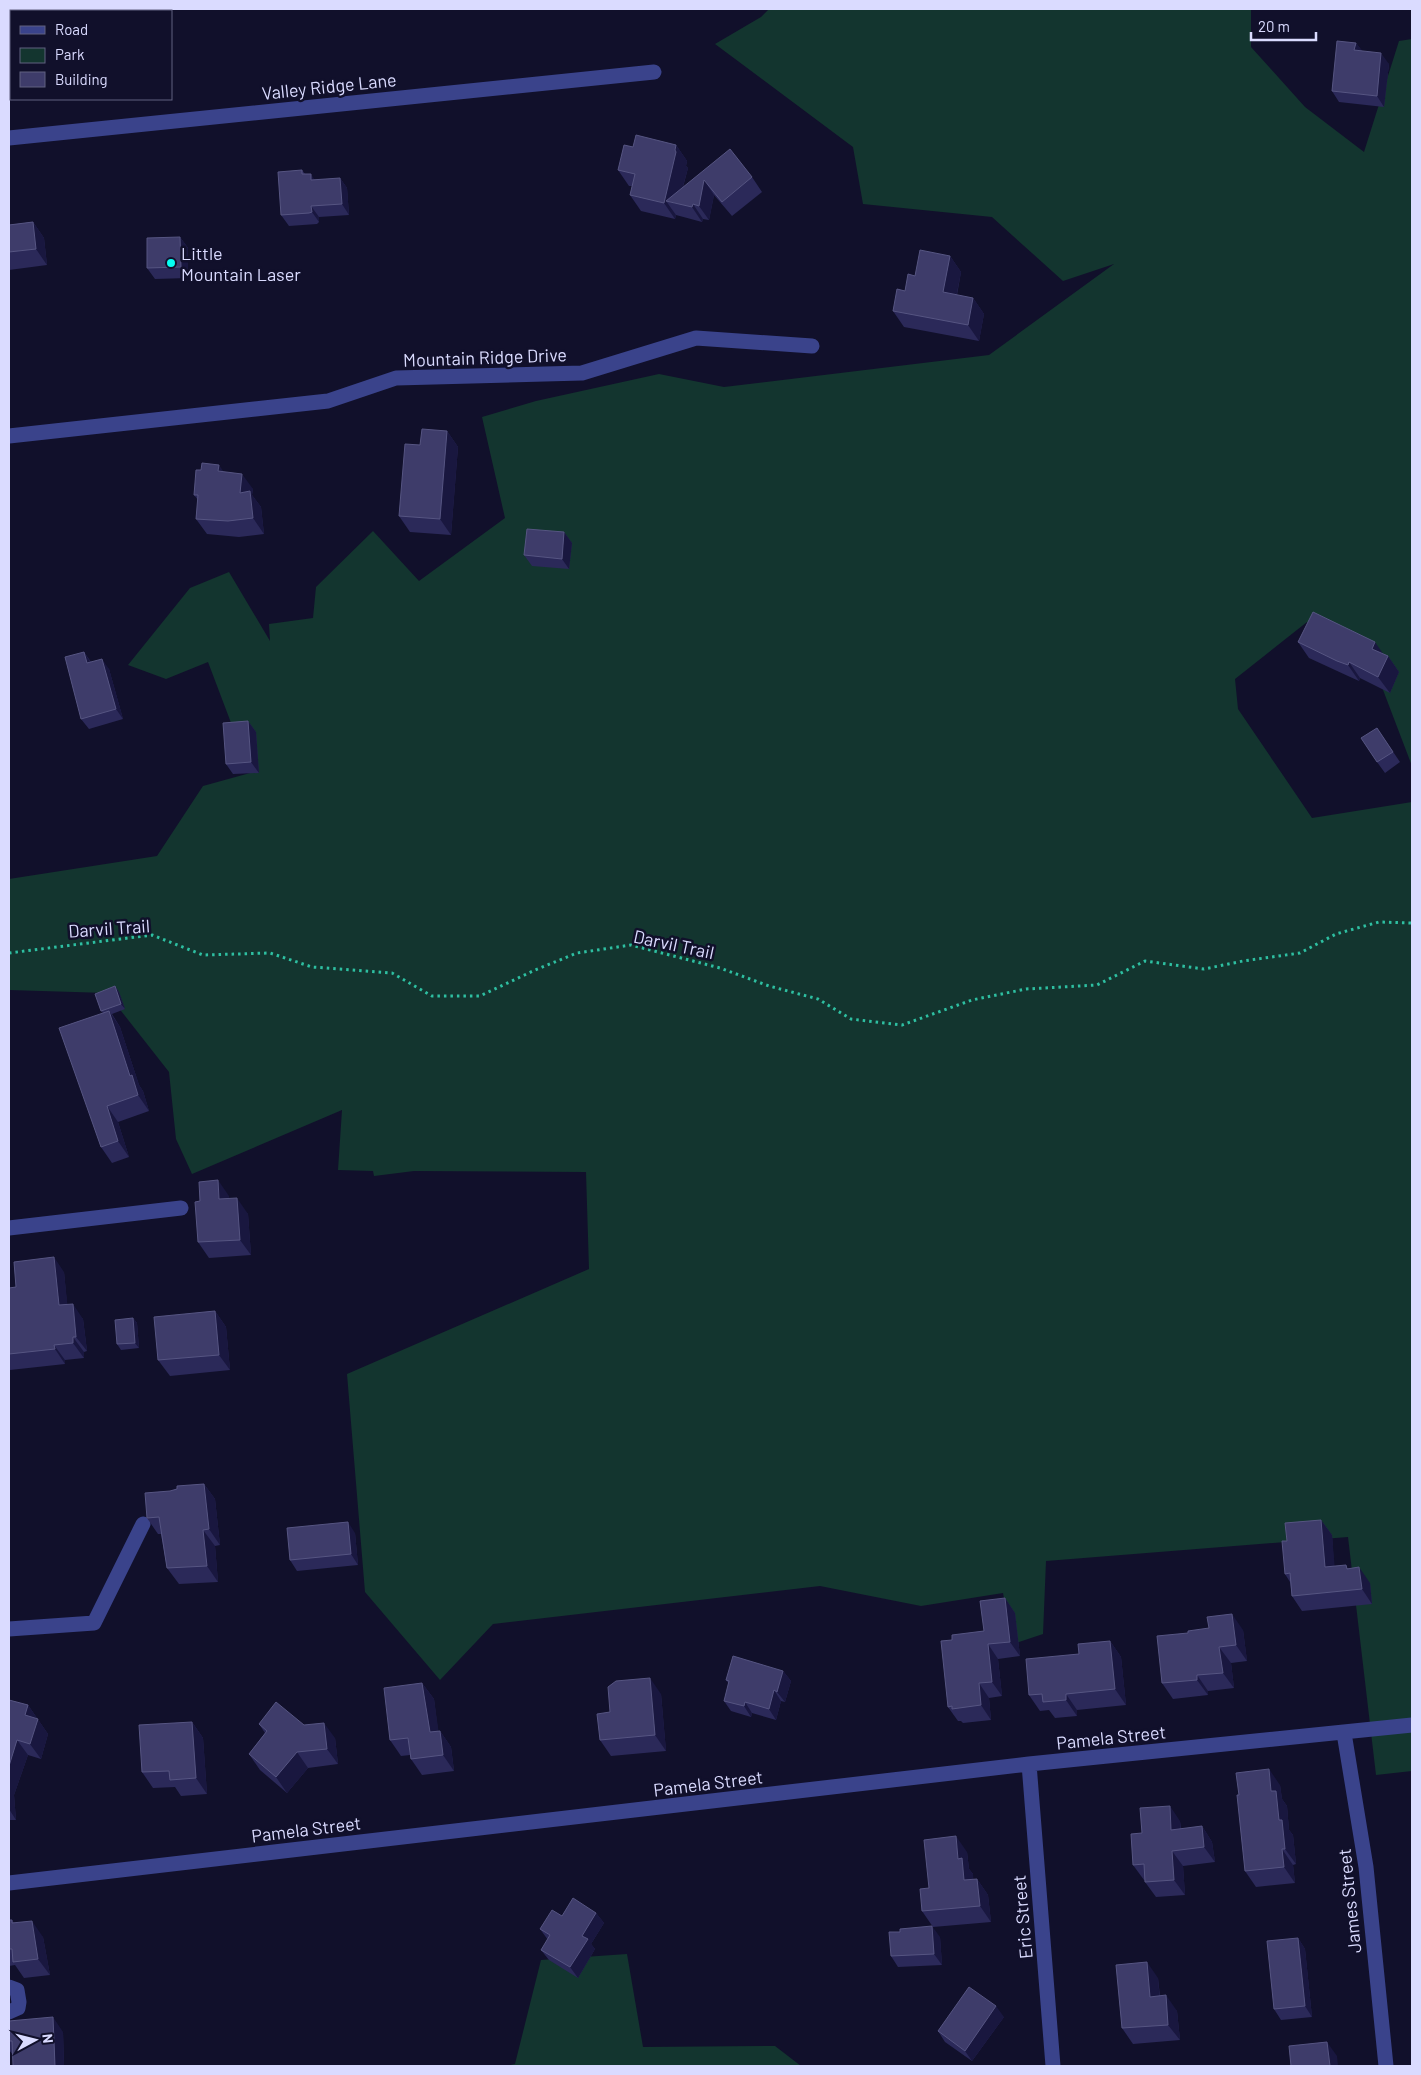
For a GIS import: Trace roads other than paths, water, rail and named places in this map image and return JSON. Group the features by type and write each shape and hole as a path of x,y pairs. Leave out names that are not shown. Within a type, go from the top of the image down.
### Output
{"street":[{"name":"Valley Ridge Lane","path":"9,138 654,72"},
{"name":"Mountain Ridge Drive","path":"9,436 328,401 396,378 582,373 696,338 812,346"},
{"path":"9,1228 181,1208"},
{"path":"9,1629 94,1623 143,1524"},
{"name":"Pamela Street","path":"9,1883 1029,1764 1412,1725"},
{"name":"James Street","path":"1344,1733 1366,1867 1386,2066"},
{"name":"Eric Street","path":"1029,1764 1053,2066"},
{"path":"9,1987 17,1990 19,2002 18,2008 9,2012"}],"place":[{"name":"Little Mountain Laser","path":"171,263"}]}
